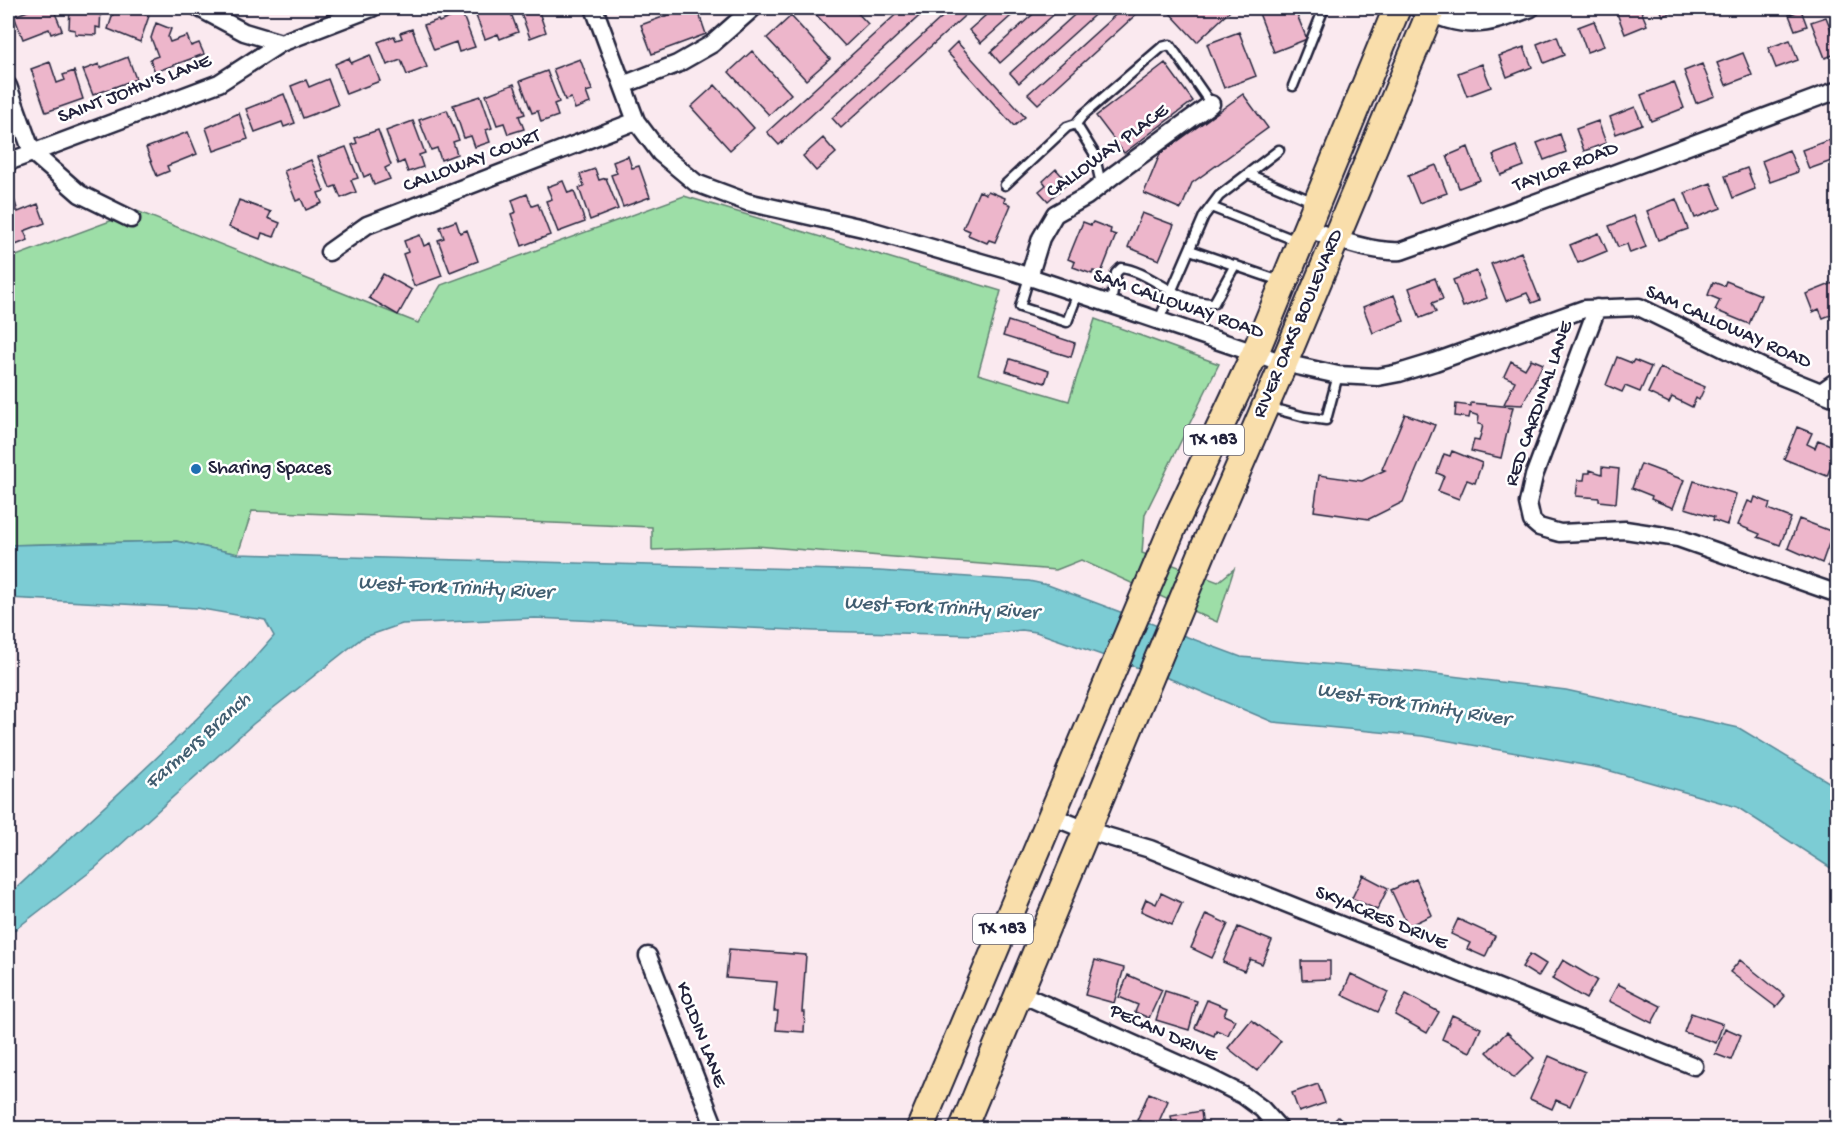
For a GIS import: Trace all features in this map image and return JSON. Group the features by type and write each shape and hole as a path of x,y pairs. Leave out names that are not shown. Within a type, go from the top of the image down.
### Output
{"main road":[{"name":"RIVER OAKS BOULEVARD","path":"1051,816 1173,527 1255,353 1396,8"},
{"name":"RIVER OAKS BOULEVARD","path":"1086,830 1336,239 1426,9"},
{"name":"TX 183","path":"920,1128 1051,816"},
{"name":"TX 183","path":"963,1128 1086,830"}],"street":[{"path":"199,8 244,32 281,43"},
{"name":"SAINT JOHN'S LANE","path":"8,162 219,83 281,43 372,8"},
{"name":"SAM CALLOWAY ROAD","path":"594,8 636,121 660,153 696,183 747,202 863,228 1029,277 1284,363 1338,375 1378,377 1399,373 1584,309 1639,307 1776,374 1838,399"},
{"path":"623,85 677,64 712,44 732,15 753,8"},
{"path":"1426,9 1444,20 1465,25 1504,18 1531,8"},
{"path":"8,86 32,152 80,194 131,219"},
{"name":"TAYLOR ROAD","path":"1304,235 1336,239 1388,252 1401,251 1545,200 1838,90"},
{"name":"CALLOWAY PLACE","path":"1029,277 1041,238 1055,214 1087,196 1211,104"},
{"name":"CALLOWAY COURT","path":"329,252 368,225 636,121"},
{"name":"RED CARDINAL LANE","path":"1597,308 1534,476 1528,503 1532,520 1539,527 1560,533 1625,530 1678,538 1838,594"},
{"path":"1821,392 1838,380"},
{"name":"SKYACRES DRIVE","path":"1051,816 1086,830 1150,849 1694,1066"},
{"name":"KOLDIN LANE","path":"648,956 715,1128"},
{"name":"PECAN DRIVE","path":"1019,993 1243,1095 1262,1109 1279,1128"}],"lane":[{"path":"1293,86 1324,8"},
{"path":"1005,185 1066,127 1076,124 1083,115 1162,46 1170,45 1211,104"},
{"path":"1076,124 1094,153 1101,185"},
{"path":"1159,321 1204,216 1219,196 1279,150"},
{"path":"1248,174 1317,203"},
{"path":"1211,207 1304,235"},
{"path":"1190,250 1284,283"},
{"path":"1111,304 1116,273 1121,268 1130,269 1171,292 1202,303 1214,303 1235,265"},
{"path":"1029,277 1020,307 1068,322 1078,293"},
{"path":"1265,406 1326,420 1338,375"}],"green space":[{"path":"684,196 1001,291 978,374 1069,401 1095,319 1219,364 1145,514 1142,553 1218,582 1234,569 1217,622 1081,560 1056,570 756,546 652,550 652,527 252,511 238,554 176,541 8,545 8,259 137,211 418,323 441,285"}],"water":[{"path":"176,541 238,554 879,571 1029,581 1048,585 1241,657 1419,672 1566,690 1739,728 1837,787 1837,872 1737,807 1600,768 1422,736 1273,722 1176,681 1036,632 1022,630 978,635 815,631 535,618 402,624 362,638 253,724 95,868 8,935 8,896 178,737 274,636 265,620 197,608 8,598 8,545"}],"building":[{"path":"36,8 53,8 62,30 51,34 49,29 23,39 14,16"},
{"path":"70,8 101,8 100,28 96,27 96,35 75,34 75,30 69,29"},
{"path":"115,8 123,8 149,16 140,42 108,29"},
{"path":"473,8 509,8 518,32 500,39 498,34 485,39"},
{"path":"519,8 542,8 538,9 546,32 530,38"},
{"path":"687,8 697,8 706,34 652,54 641,25"},
{"path":"810,8 853,8 868,24 845,46"},
{"path":"903,8 928,8 779,145 767,132"},
{"path":"952,8 973,8 841,128 832,118"},
{"path":"994,8 1020,8 981,43 969,30"},
{"path":"1040,8 1061,8 1000,63 991,52"},
{"path":"1082,8 1102,8 1019,83 1010,73"},
{"path":"1123,8 1143,8 1038,104 1028,94"},
{"path":"1170,8 1229,8 1231,10 1197,42 1167,10"},
{"path":"1257,8 1294,8 1307,39 1274,52"},
{"path":"1624,8 1640,8 1647,25 1625,34 1616,11"},
{"path":"1660,8 1684,8 1663,16"},
{"path":"1801,10 1807,26 1795,30 1789,15"},
{"path":"462,13 475,47 459,52 456,42 434,50 424,25"},
{"path":"791,16 830,59 806,80 767,38"},
{"path":"1826,17 1838,47 1838,53 1825,58 1811,22"},
{"path":"1594,21 1604,46 1587,52 1578,27"},
{"path":"156,23 171,29 168,37 170,42 187,36 191,46 199,43 204,54 155,72 150,59 158,56 151,38"},
{"path":"412,29 427,67 407,75 401,60 387,65 378,42 394,36 396,40 402,38 400,33"},
{"path":"1239,32 1256,76 1224,88 1207,44"},
{"path":"1557,36 1564,55 1544,63 1537,44"},
{"path":"1790,40 1798,60 1776,68 1768,48"},
{"path":"957,42 1025,117 1014,126 947,52"},
{"path":"1524,47 1532,67 1507,77 1499,56"},
{"path":"752,51 791,94 769,115 729,72"},
{"path":"1743,53 1752,75 1726,85 1717,63"},
{"path":"370,55 380,81 346,94 335,64 349,58 351,63"},
{"path":"128,57 136,79 93,95 83,70 99,64 100,68"},
{"path":"580,59 592,90 586,92 590,103 575,109 571,98 565,100 553,69"},
{"path":"50,62 57,83 65,80 63,75 74,71 83,99 46,112 31,69"},
{"path":"1165,63 1193,101 1124,153 1096,116"},
{"path":"1482,64 1491,87 1467,96 1458,73"},
{"path":"1702,64 1715,96 1696,103 1684,71"},
{"path":"547,71 559,102 554,104 558,116 541,122 538,111 532,113 520,81"},
{"path":"328,79 338,105 303,118 291,86 306,80 309,87"},
{"path":"1674,82 1684,108 1651,121 1641,95"},
{"path":"514,84 525,114 519,116 524,129 508,134 504,123 497,125 486,95"},
{"path":"715,85 754,128 730,150 691,107"},
{"path":"284,94 295,123 284,127 282,122 255,132 246,109"},
{"path":"1243,94 1268,128 1192,183 1181,209 1144,193 1160,154"},
{"path":"481,96 492,128 486,130 490,142 475,147 471,136 464,138 453,105"},
{"path":"1635,107 1642,124 1616,134 1610,117"},
{"path":"447,110 459,140 453,142 457,154 441,160 437,148 431,150 419,120"},
{"path":"239,113 248,139 214,151 206,128"},
{"path":"413,121 425,153 419,155 423,167 408,172 404,161 398,164 386,131"},
{"path":"1598,121 1606,143 1584,151 1576,129"},
{"path":"378,130 391,165 385,168 390,179 374,185 370,174 364,177 352,145 357,143 355,138"},
{"path":"188,132 197,154 167,166 169,171 157,176 146,148"},
{"path":"1560,134 1566,152 1544,160 1537,143"},
{"path":"823,138 836,153 816,171 803,156"},
{"path":"1829,140 1837,159 1809,169 1802,150"},
{"path":"1516,146 1524,166 1501,175 1493,155"},
{"path":"346,147 358,178 351,180 356,192 341,198 336,186 330,188 318,157"},
{"path":"1468,147 1480,180 1459,188 1447,156"},
{"path":"1789,150 1798,172 1770,182 1762,161"},
{"path":"628,156 632,168 639,166 650,197 623,207 611,175 617,173 613,162"},
{"path":"311,160 324,191 318,193 322,203 306,210 301,199 296,201 284,171"},
{"path":"1436,165 1447,193 1419,203 1408,176"},
{"path":"1747,168 1755,189 1733,198 1725,176"},
{"path":"595,169 599,180 606,178 618,209 590,220 579,188 584,186 580,174"},
{"path":"1056,169 1068,183 1048,201 1039,191 1046,185 1043,181"},
{"path":"563,181 568,193 574,191 585,222 558,232 546,201 552,199 547,187"},
{"path":"1711,183 1721,208 1695,218 1685,193"},
{"path":"979,191 986,194 988,191 1005,198 1004,202 1011,205 995,242 989,240 987,243 968,235 970,231 963,228"},
{"path":"527,194 532,206 538,204 550,235 522,246 511,214 516,212 512,200"},
{"path":"14,199 18,212 38,204 45,223 24,231 28,240 13,246 8,232 8,202"},
{"path":"1676,199 1688,229 1658,240 1647,211"},
{"path":"239,200 271,212 268,218 280,223 274,237 262,233 260,239 229,227"},
{"path":"1142,213 1174,225 1159,260 1128,247"},
{"path":"1634,216 1646,247 1630,253 1627,244 1618,247 1609,226"},
{"path":"456,221 460,233 467,230 478,261 450,272 438,240 444,238 440,227"},
{"path":"1083,222 1091,225 1093,222 1111,229 1110,233 1116,235 1101,273 1093,271 1092,274 1073,267 1075,262 1068,259"},
{"path":"1599,233 1607,251 1578,263 1570,245"},
{"path":"420,235 424,246 430,243 442,276 414,286 403,254 408,252 404,241"},
{"path":"1521,252 1540,300 1532,303 1527,293 1506,301 1491,264"},
{"path":"1476,271 1487,298 1463,307 1453,280"},
{"path":"383,274 412,290 398,315 369,298"},
{"path":"1435,278 1443,299 1432,303 1436,312 1420,318 1409,288"},
{"path":"1726,281 1761,295 1749,324 1715,310 1720,300 1708,295 1713,282 1724,286"},
{"path":"1838,281 1838,312 1823,318 1819,309 1813,312 1806,294"},
{"path":"1394,295 1404,321 1373,333 1363,307"},
{"path":"1008,321 1075,343 1071,357 1003,336"},
{"path":"1617,357 1632,363 1634,360 1651,367 1640,392 1625,386 1622,392 1606,385"},
{"path":"1010,359 1049,371 1045,383 1006,371"},
{"path":"1531,359 1543,364 1522,405 1504,404 1515,381 1504,376 1511,361 1525,369"},
{"path":"1660,368 1705,387 1699,400 1696,398 1692,407 1672,397 1669,403 1648,393"},
{"path":"1471,403 1513,407 1501,458 1471,451 1474,440 1479,441 1483,425 1478,424 1479,416 1470,413 1469,418 1455,416 1456,404 1471,406"},
{"path":"1405,414 1435,425 1403,502 1369,519 1314,511 1319,475 1362,481 1385,470 1382,469"},
{"path":"1797,427 1812,433 1807,444 1815,448 1818,440 1838,448 1827,476 1784,459"},
{"path":"1452,451 1482,463 1475,483 1467,480 1459,499 1438,491 1444,476 1437,473 1444,454 1450,456"},
{"path":"1641,464 1684,480 1673,508 1632,488"},
{"path":"1602,467 1619,469 1616,503 1599,501 1599,498 1576,496 1578,480 1584,480 1585,473 1590,473 1590,470 1602,474"},
{"path":"1694,481 1736,494 1727,525 1713,520 1714,517 1685,508"},
{"path":"1755,497 1770,503 1768,509 1791,518 1780,545 1758,537 1760,534 1738,525 1748,501 1753,503"},
{"path":"1799,519 1833,532 1822,563 1788,548"},
{"path":"1838,540 1838,569 1828,566"},
{"path":"1363,875 1388,888 1377,910 1352,898"},
{"path":"1416,879 1432,915 1408,926 1391,890"},
{"path":"1161,893 1182,903 1172,925 1141,911 1146,899 1156,904"},
{"path":"1206,914 1228,924 1212,958 1191,948"},
{"path":"1458,919 1495,936 1485,957 1467,949 1470,943 1451,934"},
{"path":"1238,927 1272,941 1262,964 1250,959 1244,971 1223,962"},
{"path":"729,949 806,955 802,1012 805,1012 804,1032 776,1030 778,1011 774,1011 777,982 726,978"},
{"path":"1530,954 1546,964 1538,977 1522,967"},
{"path":"1095,960 1124,968 1114,1003 1085,995"},
{"path":"1563,960 1597,980 1586,999 1552,979"},
{"path":"1740,960 1785,996 1776,1007 1730,972"},
{"path":"1301,961 1330,961 1330,979 1302,980"},
{"path":"1351,974 1388,992 1378,1012 1342,995"},
{"path":"1128,975 1162,990 1149,1018 1135,1012 1138,1005 1119,997"},
{"path":"1618,984 1661,1006 1652,1023 1609,1001"},
{"path":"1165,991 1197,1001 1189,1030 1156,1020"},
{"path":"1406,994 1439,1012 1427,1033 1395,1015"},
{"path":"1207,1000 1227,1008 1224,1015 1235,1020 1228,1035 1216,1030 1214,1036 1195,1028"},
{"path":"1691,1013 1723,1024 1716,1043 1684,1032"},
{"path":"1452,1015 1481,1028 1470,1052 1442,1039"},
{"path":"1251,1020 1281,1041 1257,1071 1228,1048"},
{"path":"1725,1028 1741,1035 1731,1060 1715,1054"},
{"path":"1507,1032 1534,1058 1514,1078 1487,1052"},
{"path":"1549,1056 1585,1072 1570,1106 1556,1100 1552,1109 1530,1099"},
{"path":"1318,1084 1325,1103 1299,1112 1292,1093"},
{"path":"1149,1093 1168,1101 1156,1128 1137,1120"},
{"path":"1201,1111 1203,1128 1173,1128 1171,1116"},
{"path":"1338,1117 1351,1128 1327,1128"}],"place":[{"name":"Sharing Spaces","path":"196,469"}],"water label":[{"name":"West Fork Trinity River","path":"455,589"},
{"name":"West Fork Trinity River","path":"941,609"},
{"name":"West Fork Trinity River","path":"1413,706"},
{"name":"Farmers Branch","path":"199,742"}]}
